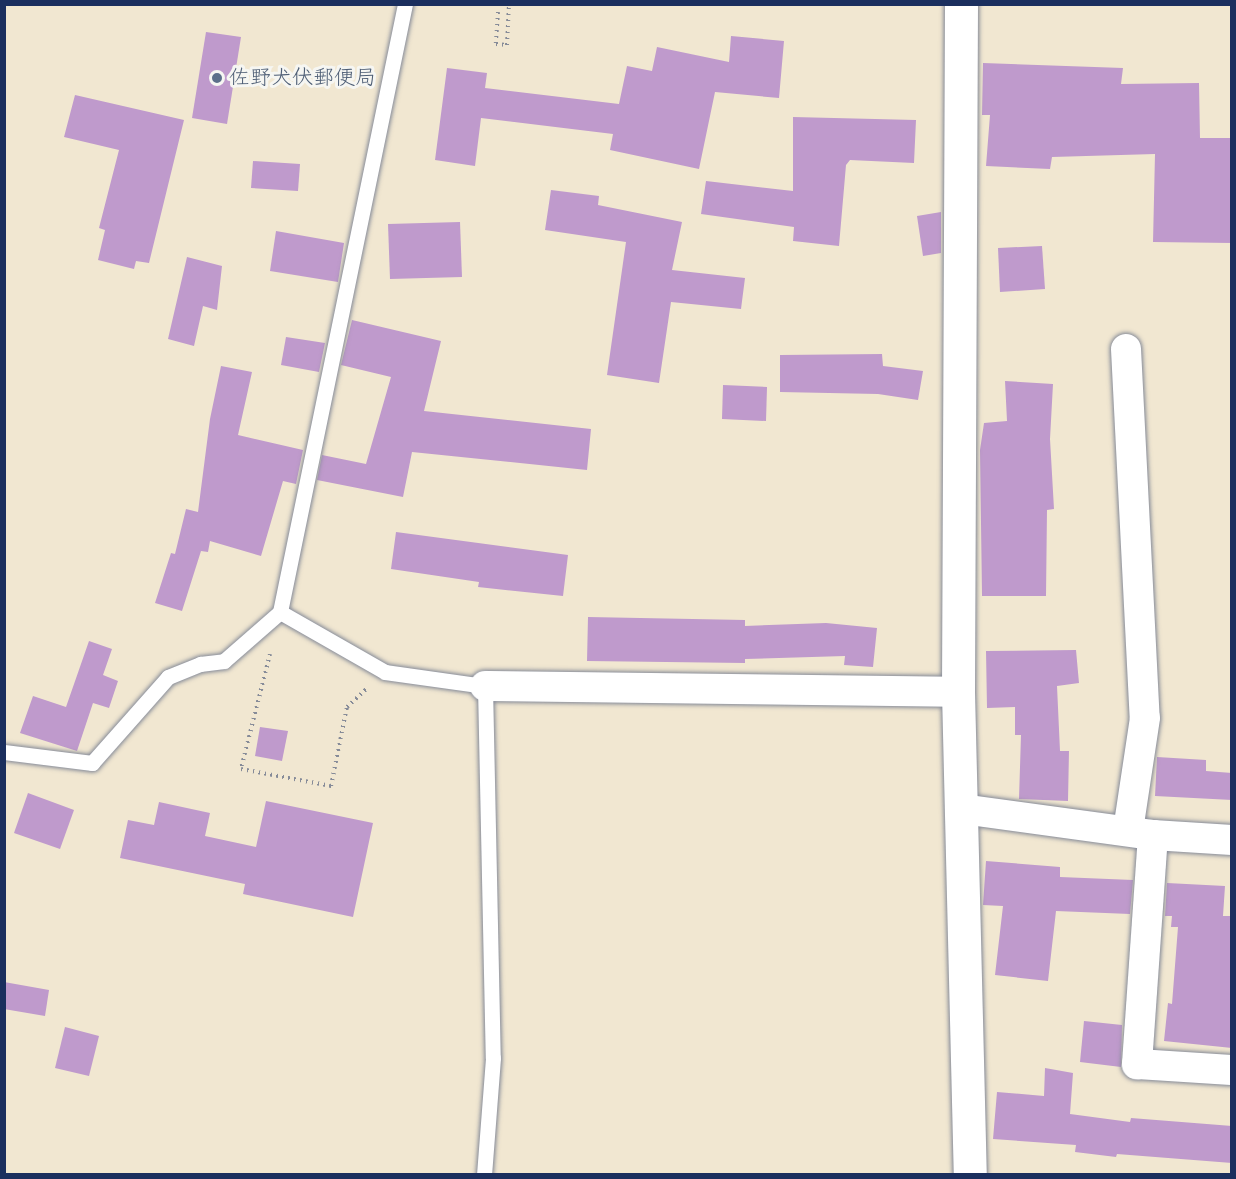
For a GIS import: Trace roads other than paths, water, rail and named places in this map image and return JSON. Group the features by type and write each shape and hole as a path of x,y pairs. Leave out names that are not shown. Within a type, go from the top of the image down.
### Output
{"street":[{"path":"961,4 958,692 970,1174"},
{"path":"1126,349 1145,718 1137,1064 1232,1070"},
{"path":"485,686 958,692"},
{"path":"962,809 1141,833 1232,840"}],"lane":[{"path":"4,752 92,763 168,676 200,664 224,661 280,612 405,4"},
{"path":"280,612 385,672 485,686 493,1058 484,1174"}],"place":[{"name":"佐野犬伏郵便局","path":"217,78"}]}
